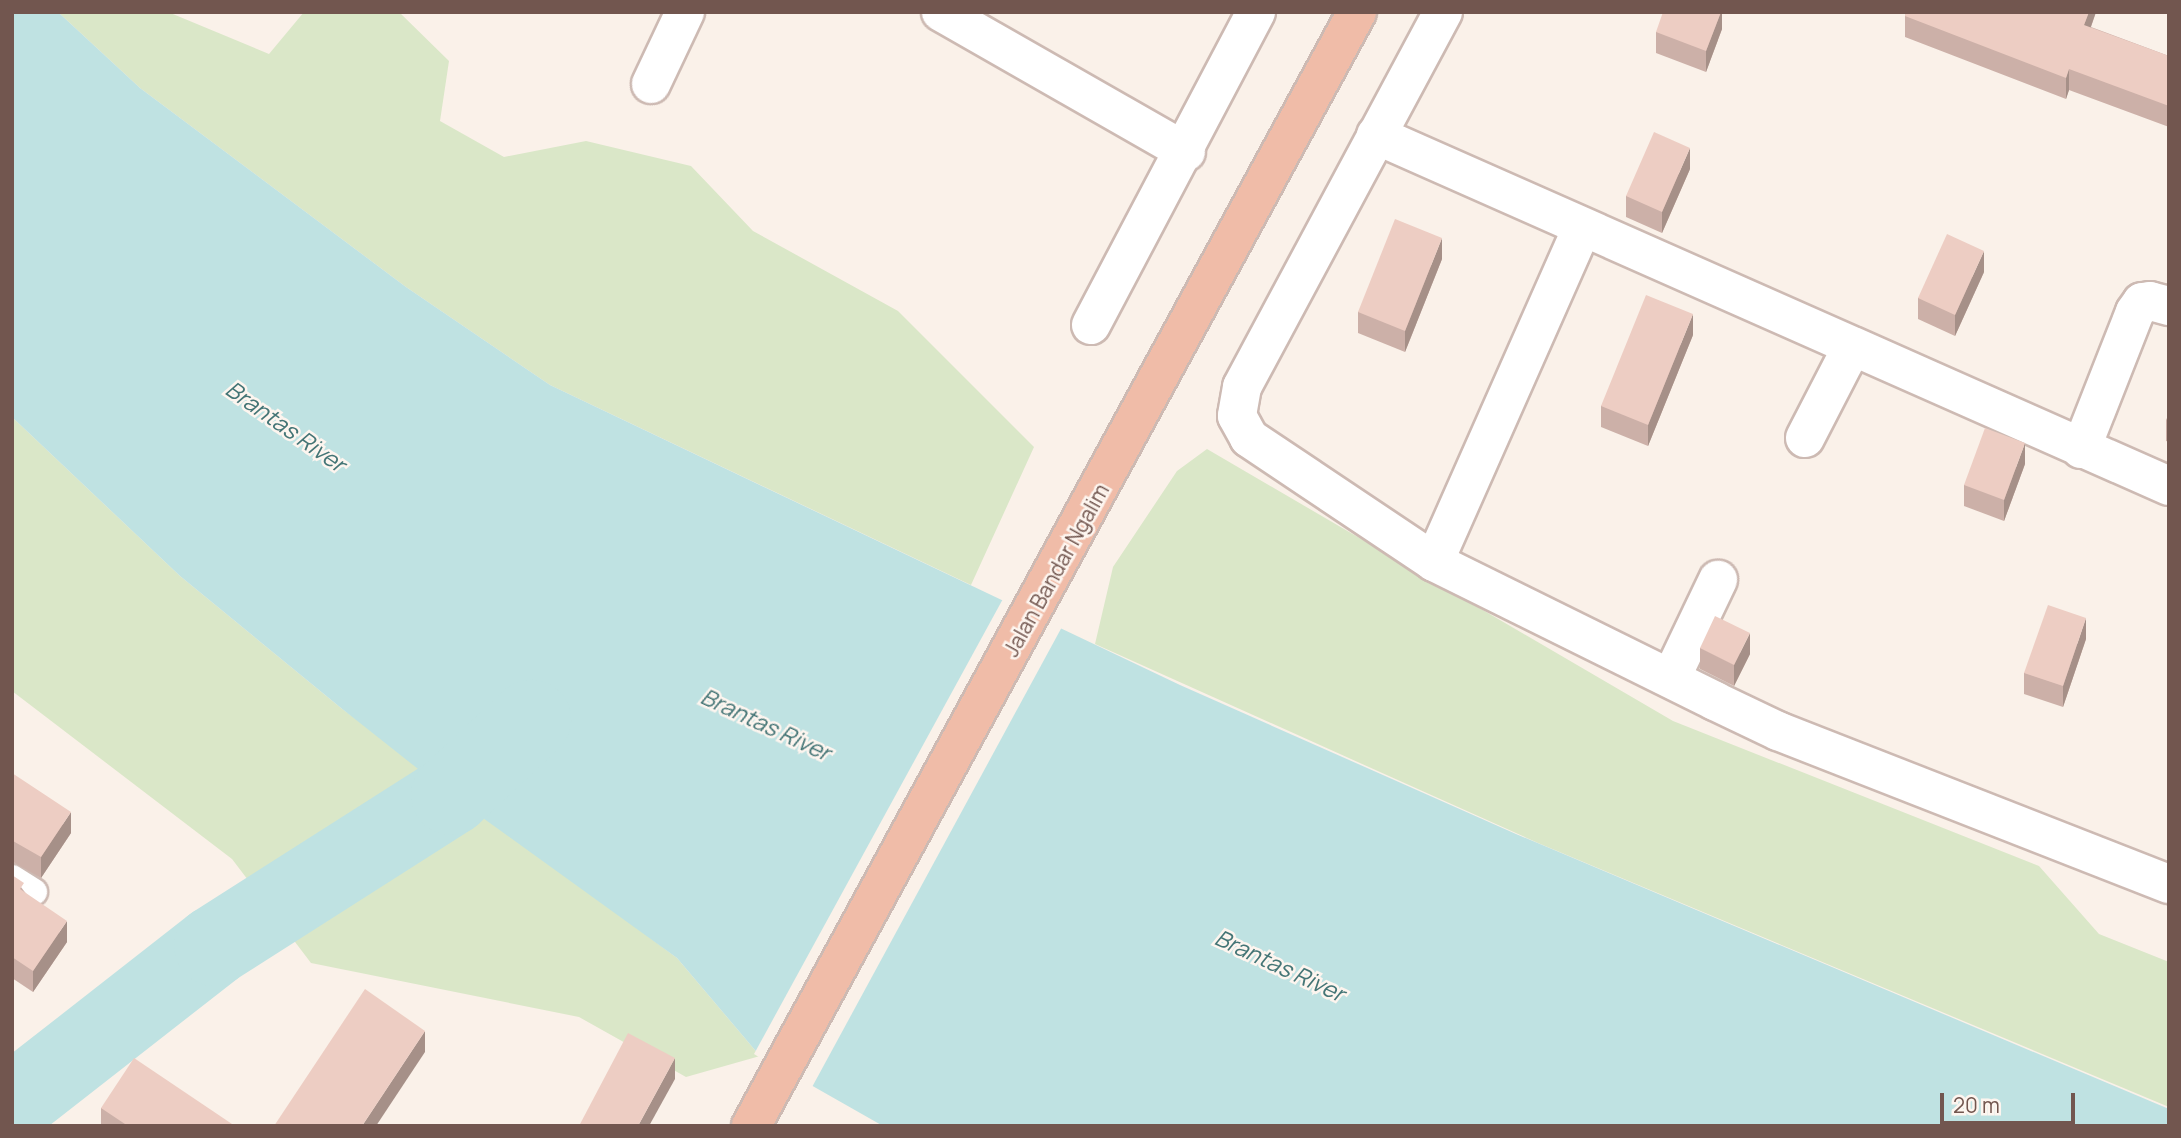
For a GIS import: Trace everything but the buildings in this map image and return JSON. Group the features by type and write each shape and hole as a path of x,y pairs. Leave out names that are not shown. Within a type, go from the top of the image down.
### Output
{"highway":[{"name":"Jalan Bandar Ngalim","path":"751,1126 1185,335 1357,12"}],"street":[{"path":"651,84 685,12"},
{"path":"941,12 1186,152"},
{"path":"1091,325 1186,152 1256,12"},
{"path":"1443,12 1242,387 1237,416 1249,438 1434,562 1778,731 2169,884"},
{"path":"1376,135 1852,348 2169,486"},
{"path":"1434,562 1582,228"},
{"path":"2081,449 2138,306 2150,301 2169,306"},
{"path":"1805,438 1852,348"},
{"path":"1671,678 1718,580"}],"green space":[{"path":"58,12 168,12 269,54 304,12 399,12 449,61 440,121 504,157 586,141 691,166 753,231 898,311 1034,447 971,585 550,385 406,287 140,88"},
{"path":"12,417 180,576 341,708 677,958 760,1056 686,1077 579,1017 311,963 232,859 12,691"},
{"path":"1207,449 1673,721 2039,866 2099,934 2169,962 2169,1107 1538,843 1095,644 1113,567 1177,471"}],"water":[{"name":"Brantas River","path":"12,12 58,12 140,88 406,287 550,385 1180,685 1516,834 2169,1109 2169,1126 883,1126 760,1056 677,958 451,795 341,708 180,576 12,417"}],"pier":[{"path":"1004,597 1063,625 811,1089 754,1054"}],"waterway":[{"path":"12,1104 214,946 451,795 531,720"}]}
